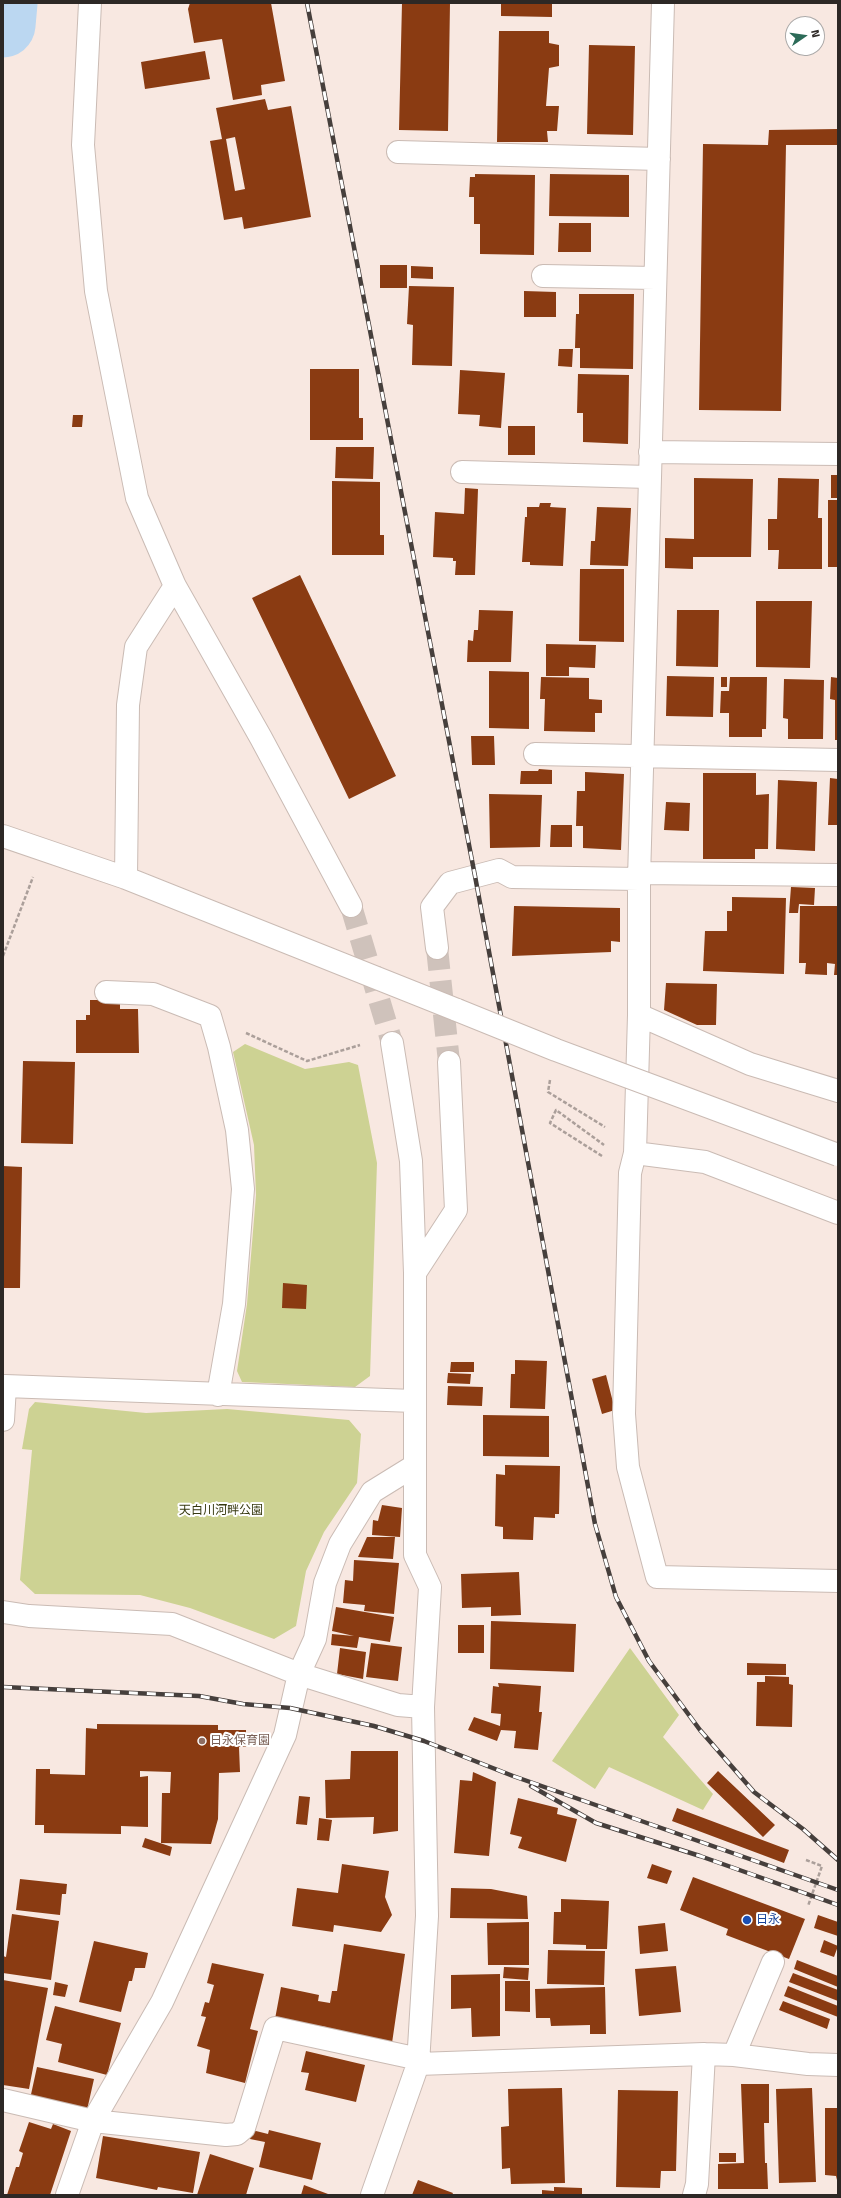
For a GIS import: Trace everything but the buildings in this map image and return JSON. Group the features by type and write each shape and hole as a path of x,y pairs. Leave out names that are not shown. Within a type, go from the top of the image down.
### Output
{"street":[{"path":"90,3 83,145 96,291 137,498 175,586 261,738 351,906"},
{"path":"663,3 639,876 639,1015 632,1163 625,1422 628,1467 657,1577 838,1581"},
{"path":"398,152 659,159"},
{"path":"543,276 655,278"},
{"path":"650,452 838,454"},
{"path":"462,472 649,478"},
{"path":"126,878 128,705 136,647 175,586"},
{"path":"535,754 838,760"},
{"path":"3,836 126,878 578,1059 838,1155"},
{"path":"437,948 432,907 450,883 500,870 512,877 838,876"},
{"path":"106,992 153,994 210,1016 219,1047 237,1130 243,1189 234,1304 218,1395"},
{"path":"639,1015 750,1064 838,1091"},
{"path":"372,2195 418,2062 427,1916 423,1707 430,1587 415,1555 415,1273 411,1161 392,1043"},
{"path":"415,1273 456,1210 449,1062"},
{"path":"632,1163 705,1162 838,1213"},
{"path":"3,1420 4,1386 414,1401"},
{"path":"67,2195 93,2121 162,2002 285,1735 299,1674 315,1639 325,1583 340,1544 372,1492 414,1466"},
{"path":"3,1612 29,1616 172,1624 299,1674 398,1705 423,1707"},
{"path":"734,2055 773,1962"},
{"path":"3,2100 93,2121 226,2135 237,2134 244,2128 275,2028 418,2062 704,2054 734,2055 808,2064 838,2065"},
{"path":"694,2195 697,2184 704,2054"}],"path":[{"path":"3,956 35,848"},
{"path":"210,1016 307,1061 360,1045"},
{"path":"551,1076 548,1092 611,1130"},
{"path":"606,1140 604,1145 556,1110 550,1123 632,1163"},
{"path":"806,1860 822,1866 808,1906"}],"green space":[{"path":"245,1044 305,1069 349,1062 358,1065 377,1163 370,1376 355,1387 242,1382 237,1371 247,1304 256,1195 254,1145 233,1052"},
{"name":"天白川河畔公園","path":"35,1402 146,1413 227,1409 349,1420 361,1434 357,1483 324,1532 306,1571 296,1626 274,1639 190,1608 140,1595 35,1594 20,1580 32,1450 22,1449 29,1409"},
{"path":"630,1648 679,1715 663,1737 713,1794 703,1810 609,1767 595,1789 552,1761"}],"waterway":[{"path":"3,25 5,3"}],"tunnel":[{"path":"351,906 392,1043"},
{"path":"437,948 449,1062"}],"railway":[{"path":"307,3 475,876 595,1524 616,1597 649,1661 700,1730 754,1792 803,1829 838,1860"},
{"path":"3,1687 199,1696 243,1704 290,1708 374,1726 424,1741 513,1776 838,1890"},
{"path":"531,1786 596,1823 700,1856 838,1905"}],"place":[{"name":"日永保育園","path":"202,1741"},
{"name":"日永","path":"747,1920"}]}
